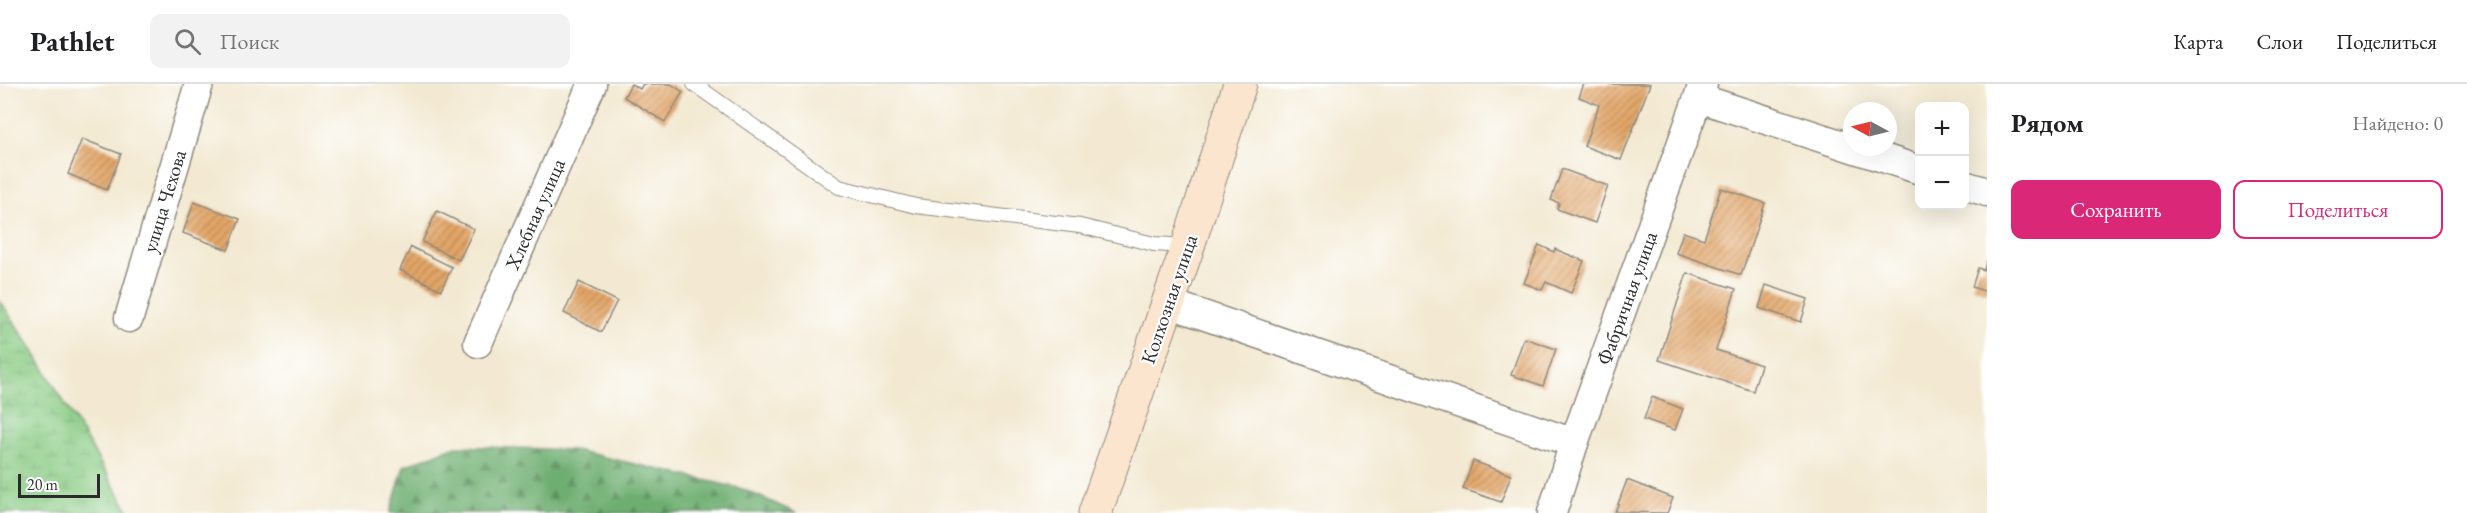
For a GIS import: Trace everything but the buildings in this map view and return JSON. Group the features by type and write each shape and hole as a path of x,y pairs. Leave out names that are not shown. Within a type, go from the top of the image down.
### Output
{"street":[{"name":"улица Чехова","path":"129,318 199,84"},
{"name":"Хлебная улица","path":"478,344 592,84"},
{"name":"Колхозная улица","path":"1095,513 1188,246 1240,84"},
{"path":"1701,91 1915,168"},
{"name":"Фабричная улица","path":"1552,513 1574,443 1701,91"},
{"path":"1969,186 1987,192"},
{"path":"1168,303 1574,443"}],"lane":[{"path":"694,84 838,187 916,206 1080,226 1154,244 1188,246"}],"green space":[{"path":"0,301 36,355 130,513 0,513"},
{"path":"456,446 574,450 743,489 796,513 390,513 404,466"}]}
